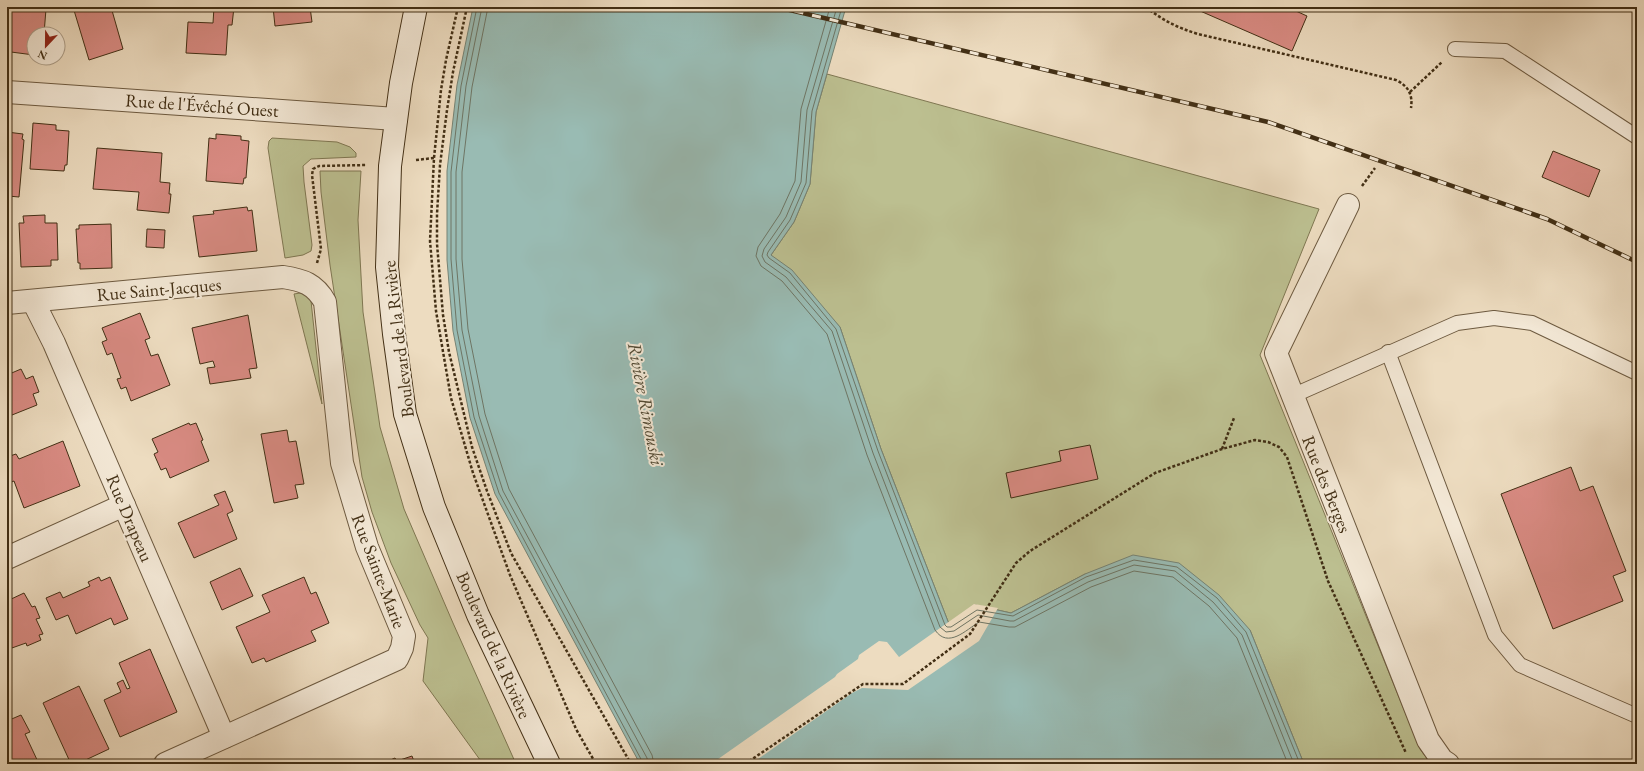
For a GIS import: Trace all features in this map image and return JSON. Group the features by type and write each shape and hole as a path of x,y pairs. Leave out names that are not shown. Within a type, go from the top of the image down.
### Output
{"street":[{"name":"Boulevard de la Rivière","path":"416,7 401,83 390,166 387,267 405,414 434,507 475,608 549,764"},
{"name":"Rue de l'Évêché Ouest","path":"7,92 396,119"},
{"name":"Rue des Berges","path":"1348,205 1276,352 1428,740 1442,760 1448,764"},
{"name":"Rue Saint-Jacques","path":"7,303 283,277 296,279 310,284"},
{"name":"Rue Sainte-Marie","path":"165,764 396,659 402,648 404,636 367,547 342,463 325,302 319,292 310,284"},
{"name":"Rue Drapeau","path":"33,301 54,343 224,737"},
{"path":"7,558 124,505"}],"lane":[{"path":"1455,49 1505,51 1637,137"},
{"path":"1292,396 1388,352 1458,323 1494,318 1532,323 1637,373"},
{"path":"1388,352 1495,635 1520,665 1637,716"}],"path":[{"path":"458,7 441,90 434,158 430,241 436,311 451,398 473,473 510,574 576,729 596,764"},
{"path":"467,7 453,72 447,110 440,165 437,214 444,315 449,352 472,447 511,553 631,764"},
{"path":"1146,7 1159,18 1180,28 1198,34 1396,80 1405,84 1410,92 1412,101 1411,108"},
{"path":"1410,92 1455,49"},
{"path":"310,284 321,249 312,169 319,166 390,166 420,159 434,158"},
{"path":"1222,449 1234,418"},
{"path":"745,764 863,684 902,684 970,634 1016,562 1030,551 1155,473 1222,449 1255,440 1268,442 1279,447 1287,457 1328,581 1404,750 1408,755"}],"green space":[{"path":"827,74 1319,209 1260,355 1420,749 1431,764 1304,764 1250,630 1085,574 1011,613 975,605 949,624 881,449 840,327 771,255 794,222 810,184 816,112"},
{"path":"272,138 337,142 350,147 356,153 356,157 311,159 303,166 312,245 311,251 303,255 285,258 268,148 269,141"},
{"path":"320,171 361,171 358,220 363,312 380,427 404,509 516,764 483,764 423,681 428,638 420,625 391,563 372,512 362,477 330,265 321,192"},
{"path":"300,293 308,295 311,301 322,404 294,294"}],"water":[{"name":"Rivière Rimouski","path":"473,7 846,7 816,112 810,184 794,222 771,255 792,270 840,327 881,449 949,624 975,605 1011,613 1085,574 1133,555 1179,563 1219,595 1250,630 1304,764 640,764 495,494 470,418 453,331 447,260 447,171 457,85"}],"pier":[{"path":"974,604 998,608 979,641 908,690 862,688 852,693 751,764 711,764 835,677 858,659 859,655 879,641 887,642 899,657"}],"building":[{"path":"9,7 46,9 45,26 26,26 26,54 11,52 11,48 7,48"},
{"path":"73,7 111,7 123,49 89,60"},
{"path":"214,7 234,7 232,25 228,25 226,55 186,53 188,22 213,23"},
{"path":"273,7 310,7 312,22 275,26"},
{"path":"1191,7 1287,7 1307,16 1292,51"},
{"path":"33,123 56,125 56,130 69,131 67,165 65,165 64,171 30,169"},
{"path":"7,132 23,134 22,139 24,140 19,197 8,196"},
{"path":"216,134 241,136 241,140 249,141 246,178 244,178 243,184 206,181 209,138 216,139"},
{"path":"97,148 162,153 160,182 170,183 169,194 171,194 169,213 137,210 139,192 93,189"},
{"path":"1553,151 1600,170 1589,197 1542,177"},
{"path":"247,207 248,211 252,210 257,251 199,257 193,216 214,214 213,211"},
{"path":"45,215 45,223 57,223 58,260 51,260 51,266 21,267 19,223 24,223 23,216"},
{"path":"111,224 112,268 80,269 80,263 78,263 76,229 79,229 79,225"},
{"path":"147,229 165,230 164,248 146,247"},
{"path":"140,313 150,338 145,340 151,356 158,354 170,385 131,401 126,387 121,389 117,379 121,378 112,353 107,355 102,342 107,340 102,328"},
{"path":"248,315 257,368 249,369 251,378 210,384 207,368 215,367 213,361 200,364 192,328"},
{"path":"21,369 26,379 33,376 39,392 33,394 37,405 7,417 7,375"},
{"path":"189,423 190,425 196,423 209,461 170,478 166,468 161,470 154,454 158,452 152,439"},
{"path":"287,430 289,442 296,441 304,484 295,485 298,498 274,503 261,434"},
{"path":"63,441 80,486 24,508 14,481 7,484 7,457 16,454 19,459"},
{"path":"1090,445 1098,479 1011,498 1006,473 1061,461 1059,451"},
{"path":"1571,467 1580,491 1593,486 1626,571 1613,576 1623,601 1553,629 1501,494"},
{"path":"225,491 233,511 227,514 237,539 194,558 178,523 219,505 214,495"},
{"path":"240,568 253,596 222,610 210,582"},
{"path":"99,577 101,581 110,577 128,619 114,625 111,618 76,634 68,615 56,620 46,598 60,592 63,598 90,586 88,582"},
{"path":"304,577 311,594 316,592 329,623 311,631 316,641 266,662 264,658 252,663 236,627 270,612 262,595"},
{"path":"24,593 32,607 35,606 40,618 36,619 43,634 39,635 41,640 27,646 26,643 9,649 7,645 7,601"},
{"path":"150,649 177,712 120,737 104,700 121,692 117,683 123,680 127,689 130,688 119,663"},
{"path":"79,686 109,749 77,764 71,764 43,703"},
{"path":"21,715 30,732 25,734 39,764 7,764 7,721"},
{"path":"412,756 415,764 381,764 395,758 397,761"}],"railway":[{"path":"777,7 1268,122 1547,219 1637,262"}]}
